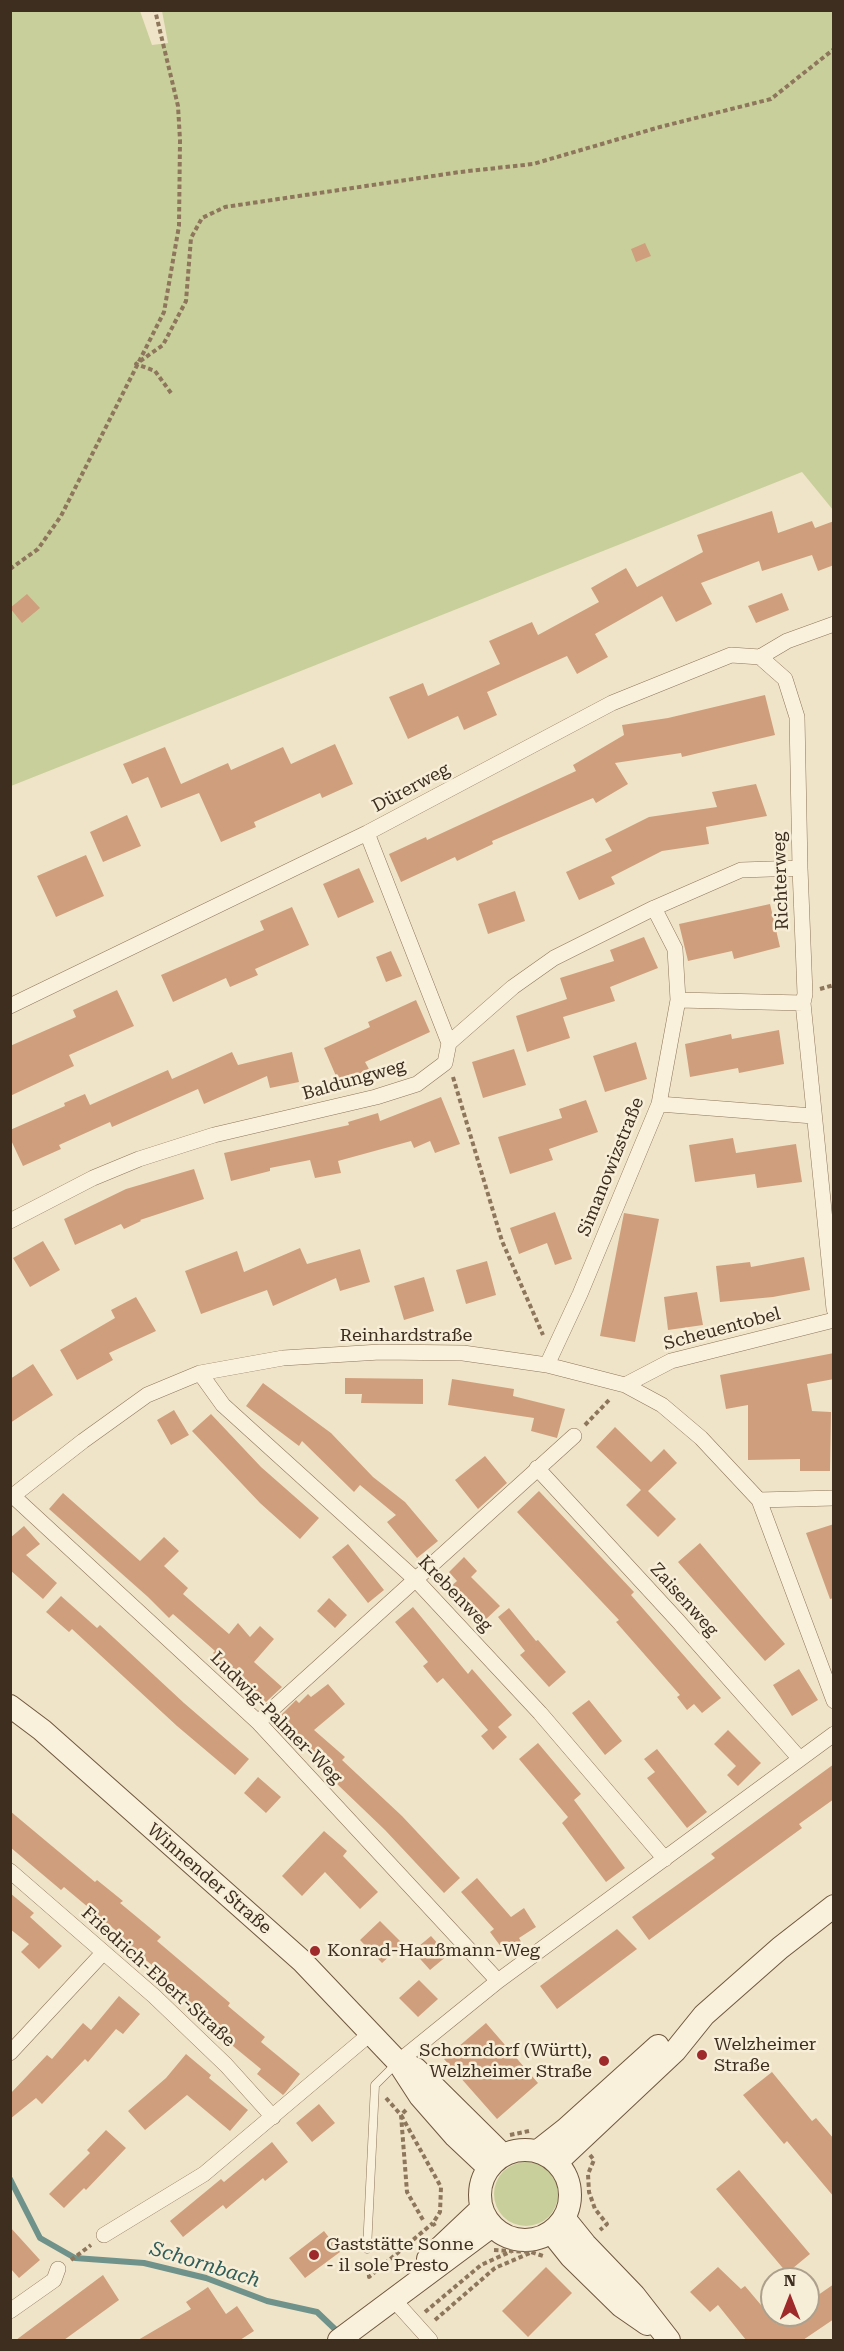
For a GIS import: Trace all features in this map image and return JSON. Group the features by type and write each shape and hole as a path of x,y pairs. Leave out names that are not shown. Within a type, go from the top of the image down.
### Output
{"main road":[{"name":"Winnender Straße","path":"10,1706 42,1730 302,1961 398,2062 420,2096 455,2136 496,2162"},
{"path":"547,2157 675,2051 704,2015 780,1948 834,1906"},
{"path":"514,2151 547,2157 566,2174 570,2189 570,2204 558,2225 539,2237 520,2239 502,2234 487,2217 480,2194 482,2180 496,2162 514,2151"},
{"path":"339,2340 393,2300 487,2217"},
{"path":"358,2327 487,2217"},
{"path":"558,2225 571,2257 621,2306 668,2340"}],"street":[{"path":"760,657 787,641 834,624"},
{"name":"Dürerweg","path":"10,1006 367,833 612,703 731,655 760,657"},
{"name":"Richterweg","path":"760,657 785,679 797,717 805,994 803,1003 834,1309"},
{"path":"367,833 449,1043 445,1063"},
{"path":"449,1043 513,987 554,958 654,908 741,870 800,868"},
{"name":"Simanowizstraße","path":"548,1365 660,1104 678,1000 675,949 654,908"},
{"path":"678,1000 803,1003"},
{"name":"Baldungweg","path":"10,1221 93,1178 139,1159 214,1135 375,1097 417,1084 445,1063"},
{"path":"660,1104 813,1116"},
{"name":"Scheuentobel","path":"625,1385 671,1361 834,1320"},
{"name":"Reinhardstraße","path":"12,1497 83,1441 147,1395 200,1373 283,1358 380,1352 463,1353 548,1365 625,1385 662,1405 701,1438 759,1500 834,1701"},
{"name":"Krebenweg","path":"200,1373 223,1405 415,1579 540,1713 665,1859"},
{"path":"258,1722 573,1436"},
{"name":"Zaisenweg","path":"537,1468 678,1621 800,1759"},
{"name":"Ludwig-Palmer-Weg","path":"12,1497 258,1722 498,1980"},
{"path":"759,1500 834,1498"},
{"path":"398,2062 498,1980 834,1734"},
{"name":"Friedrich-Ebert-Straße","path":"10,1871 162,2003 226,2065 273,2117"},
{"path":"10,2053 103,1953"},
{"path":"104,2235 204,2174 370,2034"},
{"path":"10,2312 54,2280 58,2269"},
{"path":"393,2300 422,2331"}],"lane":[{"path":"368,2249 375,2085 398,2062"}],"path":[{"path":"10,568 38,549 62,516 164,312 179,226 180,140 178,106 155,10"},
{"path":"136,364 163,345 186,301 191,238 202,218 225,207 460,172 533,164 660,127 771,99 834,49"},
{"path":"136,364 155,371 171,393"},
{"path":"445,1063 452,1074 502,1241 547,1344 555,1349"},
{"path":"573,1436 625,1385"},
{"path":"375,2085 401,2115 408,2193 423,2220"},
{"path":"368,2249 369,2277 433,2223"},
{"path":"58,2269 104,2235"},
{"path":"422,2331 481,2265 513,2250"},
{"path":"422,2331 495,2268 531,2252"}],"green space":[{"path":"11,11 140,11 152,45 168,43 162,11 833,11 833,510 802,472 11,786"},
{"path":"520,2162 532,2162 549,2171 556,2182 558,2194 556,2206 549,2217 532,2226 520,2226 508,2221 499,2212 494,2200 494,2188 499,2176 508,2167"}],"building":[{"path":"645,243 651,256 636,262 631,249"},
{"path":"772,511 778,533 812,521 815,528 834,521 834,565 818,571 812,555 762,571 759,561 701,583 712,604 676,622 662,596 595,634 608,657 577,674 567,656 487,692 497,715 464,730 458,716 408,739 389,697 423,683 428,696 500,664 489,641 532,622 538,635 599,602 591,588 626,568 637,587 703,552 697,535"},
{"path":"782,593 789,610 756,623 748,606"},
{"path":"27,594 40,608 22,623 10,608"},
{"path":"765,695 775,735 682,757 681,753 615,763 628,784 596,803 593,798 492,841 493,844 457,861 455,857 401,882 389,854 426,837 427,840 576,771 573,765 624,735 622,725 668,718"},
{"path":"335,744 353,784 322,798 320,793 254,822 256,827 221,842 199,793 161,808 148,777 132,784 123,764 165,747 181,784 228,763 231,770 283,747 291,764"},
{"path":"756,784 767,816 706,827 709,844 662,851 611,877 615,884 579,900 566,872 612,851 605,839 649,817 717,807 712,792"},
{"path":"127,815 141,846 103,862 90,832"},
{"path":"86,855 104,896 56,917 37,876"},
{"path":"359,868 374,902 338,918 323,884"},
{"path":"515,891 525,921 488,934 478,904"},
{"path":"770,904 780,947 734,959 732,951 688,961 679,924"},
{"path":"292,907 309,945 255,969 258,975 230,987 226,978 173,1002 161,975 264,930 260,921"},
{"path":"644,937 658,968 610,987 615,1001 563,1017 570,1038 527,1052 516,1016 567,999 560,978 614,961 610,950"},
{"path":"391,951 402,976 386,982 376,957"},
{"path":"117,990 134,1026 69,1055 74,1066 10,1096 10,1046 76,1017 73,1010"},
{"path":"416,1000 430,1032 365,1062 369,1069 339,1083 324,1048 370,1027 368,1022"},
{"path":"779,1030 784,1064 739,1073 738,1068 690,1077 685,1044 731,1034 732,1039"},
{"path":"636,1042 647,1079 605,1092 593,1056"},
{"path":"514,1049 526,1085 483,1098 472,1062"},
{"path":"232,1052 238,1065 292,1052 299,1082 270,1088 267,1076 204,1104 198,1089 112,1127 110,1122 59,1145 61,1149 23,1166 10,1138 10,1130 65,1106 64,1103 85,1094 90,1105 168,1070 172,1079"},
{"path":"441,1097 460,1144 435,1153 430,1141 414,1148 411,1141 338,1161 341,1173 315,1178 310,1160 270,1168 270,1171 231,1181 224,1153 349,1125 348,1122 378,1113 380,1121"},
{"path":"586,1100 598,1132 549,1149 553,1160 510,1174 498,1137 562,1118 559,1109"},
{"path":"733,1138 736,1153 796,1144 802,1182 757,1188 755,1174 695,1182 689,1145"},
{"path":"194,1169 204,1199 140,1220 124,1229 121,1224 75,1245 64,1219 126,1189"},
{"path":"555,1212 572,1259 555,1265 547,1243 519,1254 510,1228"},
{"path":"624,1213 659,1219 635,1342 600,1336"},
{"path":"43,1241 60,1270 30,1287 13,1258"},
{"path":"300,1248 307,1264 360,1249 370,1282 340,1291 336,1278 273,1306 267,1290 201,1314 185,1271 237,1251 244,1272"},
{"path":"804,1257 810,1290 773,1297 720,1302 716,1266 750,1262 751,1267"},
{"path":"487,1261 496,1295 466,1304 456,1270"},
{"path":"424,1277 434,1311 404,1320 394,1286"},
{"path":"697,1292 703,1325 668,1330 664,1297"},
{"path":"136,1297 156,1331 109,1353 113,1360 77,1380 60,1350 115,1318 111,1310"},
{"path":"834,1353 834,1379 807,1384 812,1411 831,1412 830,1471 800,1471 800,1459 748,1460 748,1405 726,1409 720,1375"},
{"path":"33,1364 53,1395 10,1423 10,1379"},
{"path":"345,1378 423,1379 423,1404 361,1403 362,1394 345,1394"},
{"path":"452,1379 514,1389 513,1396 565,1409 557,1438 531,1431 534,1418 448,1405"},
{"path":"263,1383 331,1433 373,1477 405,1502 438,1541 417,1558 387,1522 396,1515 360,1485 354,1492 302,1441 299,1446 246,1406"},
{"path":"174,1410 189,1435 171,1445 157,1420"},
{"path":"211,1414 261,1467 319,1518 300,1539 260,1503 192,1431"},
{"path":"615,1427 651,1462 664,1449 677,1463 648,1491 676,1519 658,1537 626,1505 641,1490 596,1447"},
{"path":"485,1456 507,1483 478,1509 455,1480"},
{"path":"539,1491 634,1592 631,1595 721,1698 702,1713 694,1704 687,1710 677,1697 680,1695 616,1622 619,1620 517,1512"},
{"path":"63,1493 140,1561 164,1537 179,1551 164,1566 188,1588 183,1594 229,1634 238,1623 250,1637 260,1626 274,1639 254,1662 282,1687 266,1702 213,1653 215,1651 173,1614 169,1618 49,1509"},
{"path":"834,1524 834,1598 830,1599 806,1533"},
{"path":"24,1526 40,1544 26,1555 57,1583 43,1599 10,1570 10,1538"},
{"path":"700,1543 785,1644 765,1661 678,1562"},
{"path":"348,1544 384,1590 368,1603 332,1557"},
{"path":"464,1557 477,1571 471,1577 500,1606 483,1622 449,1588 457,1581 449,1572"},
{"path":"61,1596 97,1628 100,1625 184,1703 249,1759 235,1775 177,1726 72,1629 69,1632 46,1612"},
{"path":"329,1598 347,1615 335,1628 317,1611"},
{"path":"413,1607 468,1674 472,1669 512,1715 498,1727 507,1737 493,1750 481,1736 488,1730 443,1678 437,1683 423,1666 428,1662 395,1622"},
{"path":"509,1608 566,1672 549,1687 520,1655 525,1651 498,1617"},
{"path":"799,1669 818,1700 792,1716 773,1685"},
{"path":"328,1684 345,1704 314,1730 345,1757 342,1760 402,1816 460,1878 444,1893 385,1830 337,1784 340,1781 308,1753 310,1751 280,1721 284,1718 281,1715 296,1700 299,1703 308,1694 311,1697"},
{"path":"589,1700 622,1741 605,1755 572,1713"},
{"path":"728,1730 761,1763 738,1786 727,1775 736,1766 714,1744"},
{"path":"538,1743 581,1794 574,1800 625,1868 606,1882 562,1823 568,1817 519,1759"},
{"path":"657,1749 707,1812 687,1828 647,1778 655,1772 644,1759"},
{"path":"834,1764 834,1799 799,1824 802,1828 649,1940 632,1917 715,1858 711,1854"},
{"path":"258,1777 281,1797 266,1813 244,1793"},
{"path":"10,1811 95,1882 97,1880 123,1901 120,1903 161,1937 157,1941 230,2003 228,2006 265,2037 261,2042 300,2074 283,2095 257,2074 261,2069 222,2037 224,2034 149,1970 153,1966 118,1937 120,1934 64,1887 61,1890 10,1847"},
{"path":"324,1831 347,1851 343,1856 378,1892 360,1909 325,1872 302,1896 282,1876"},
{"path":"477,1878 511,1917 524,1908 536,1927 519,1938 523,1945 507,1955 490,1932 494,1929 461,1892"},
{"path":"10,1893 34,1913 30,1917 62,1946 39,1969 21,1952 29,1944 10,1929"},
{"path":"380,1921 403,1944 382,1963 360,1940"},
{"path":"617,1929 637,1949 557,2009 540,1986"},
{"path":"431,1936 448,1955 430,1970 413,1951"},
{"path":"419,1980 438,1999 418,2017 399,1998"},
{"path":"119,1996 140,2014 123,2034 116,2029 88,2062 85,2059 42,2104 36,2098 10,2119 10,2094 47,2055 52,2059 83,2023 91,2030"},
{"path":"486,2023 538,2083 497,2119 444,2059"},
{"path":"186,2054 211,2075 209,2078 248,2110 230,2131 187,2095 145,2130 128,2111 166,2078"},
{"path":"772,2072 812,2121 816,2118 834,2139 834,2197 787,2141 784,2144 743,2095"},
{"path":"319,2104 335,2123 312,2142 296,2123"},
{"path":"106,2130 126,2148 86,2190 84,2188 64,2208 49,2194 90,2153 87,2150"},
{"path":"272,2142 288,2162 265,2181 263,2178 226,2209 223,2205 183,2237 170,2221 221,2179 224,2182"},
{"path":"739,2170 810,2254 794,2267 782,2267 716,2189"},
{"path":"10,2227 40,2260 19,2278 10,2268"},
{"name":"Gaststätte Sonne - il sole Presto","path":"324,2231 340,2252 305,2278 289,2258"},
{"path":"546,2267 572,2293 528,2337 502,2311"},
{"path":"718,2267 741,2289 745,2286 760,2304 760,2327 820,2327 820,2294 834,2284 834,2319 803,2340 746,2340 718,2305 710,2312 690,2292"},
{"path":"103,2275 119,2300 64,2340 16,2340"},
{"path":"208,2287 226,2314 237,2306 254,2331 240,2340 138,2340 191,2309 186,2302"}],"waterway":[{"name":"Schornbach","path":"10,2179 40,2238 75,2258 144,2263 206,2278 267,2301 317,2312 339,2333"}],"place":[{"name":"Konrad-Haußmann-Weg","path":"315,1951"},
{"name":"Welzheimer Straße","path":"702,2055"},
{"name":"Schorndorf (Württ), Welzheimer Straße","path":"604,2061"},
{"name":"Gaststätte Sonne - il sole Presto","path":"314,2255"}]}
